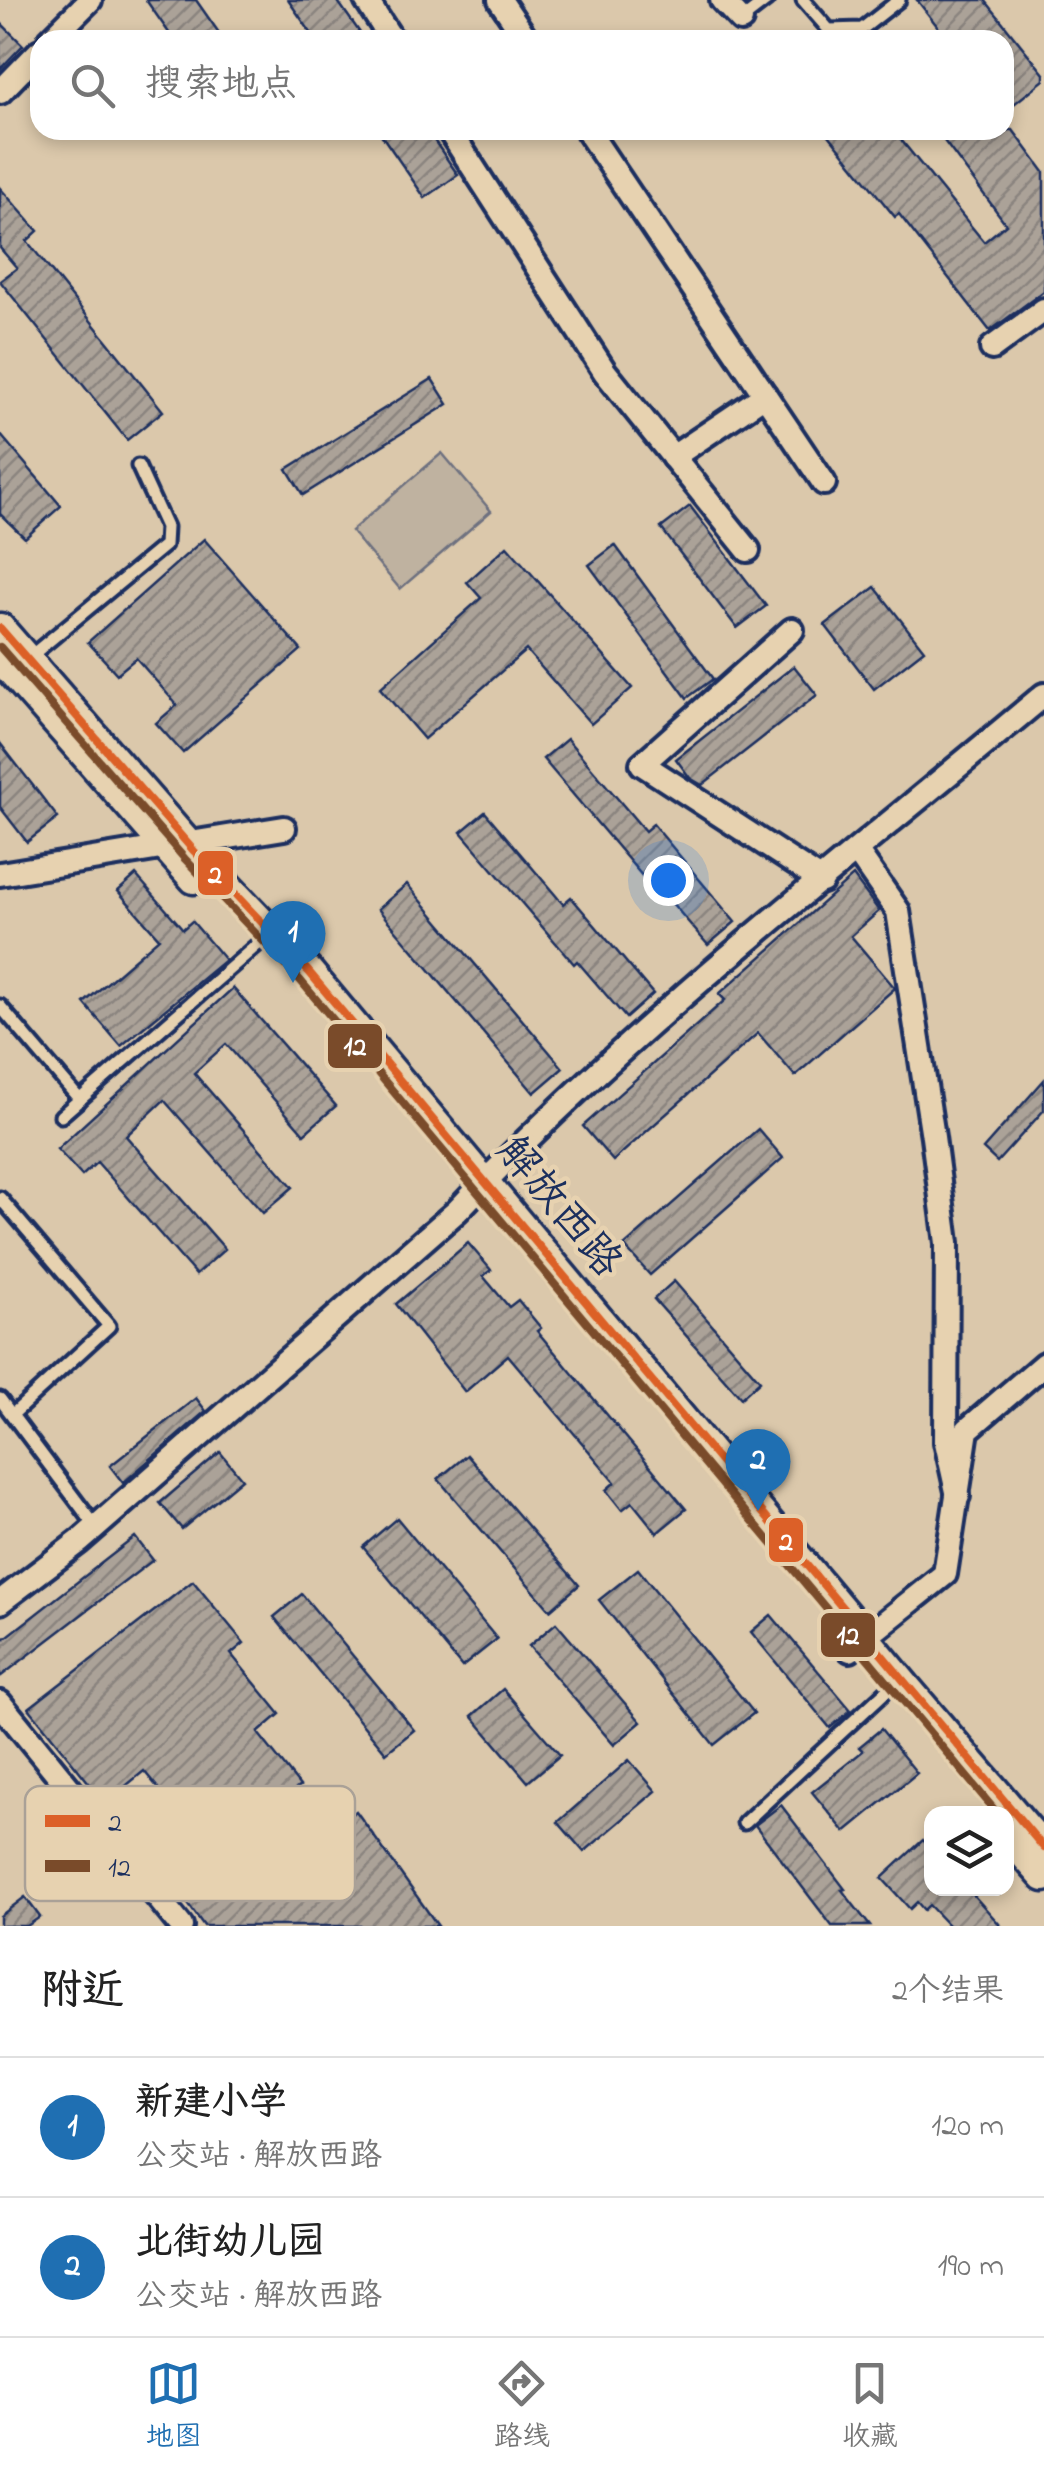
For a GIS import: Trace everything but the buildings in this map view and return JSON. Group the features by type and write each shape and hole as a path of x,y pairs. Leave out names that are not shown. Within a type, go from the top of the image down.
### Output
{"street":[{"path":"60,30 90,0"},
{"path":"366,0 386,30"},
{"path":"500,0 520,30"},
{"path":"722,0 741,20"},
{"path":"0,92 30,61"},
{"path":"456,140 605,372 748,550"},
{"path":"594,140 824,483"},
{"path":"992,348 1044,310"},
{"path":"673,457 765,395"},
{"name":"解放西路","path":"0,628 10,668 177,845 309,972 477,1189"},
{"path":"792,630 642,764 822,881"},
{"path":"0,1602 96,1527 477,1189 690,992 1044,695"},
{"path":"0,874 284,828"},
{"name":"解放西路","path":"177,845 257,944 477,1189 892,1685 1044,1848"},
{"path":"857,852 898,910 947,1243 946,1442 958,1496"},
{"path":"857,1644 944,1574 967,1430 1044,1364"},
{"name":"解放西路","path":"892,1685 983,1806"},
{"path":"0,1703 67,1786"},
{"path":"1014,1843 1044,1877"},
{"path":"161,1901 181,1926"}],"lane":[{"path":"741,20 768,0"},
{"path":"802,0 829,30 862,29 899,0"},
{"path":"10,668 164,544 166,527 138,466"},
{"path":"61,1116 257,944"},
{"path":"0,1006 80,1100"},
{"path":"0,1198 108,1326 13,1414"},
{"path":"0,1398 96,1527"},
{"path":"744,1823 892,1685"}],"shaded area":[{"path":"442,453 491,511 400,589 351,531"}],"transit line":[{"name":"2","path":"0,628 194,851 309,972 1044,1848"},
{"name":"12","path":"0,647 185,859 300,980 991,1806"}],"place":[{"name":"新建小学","path":"293,983"},
{"name":"北街幼儿园","path":"758,1511"}]}
